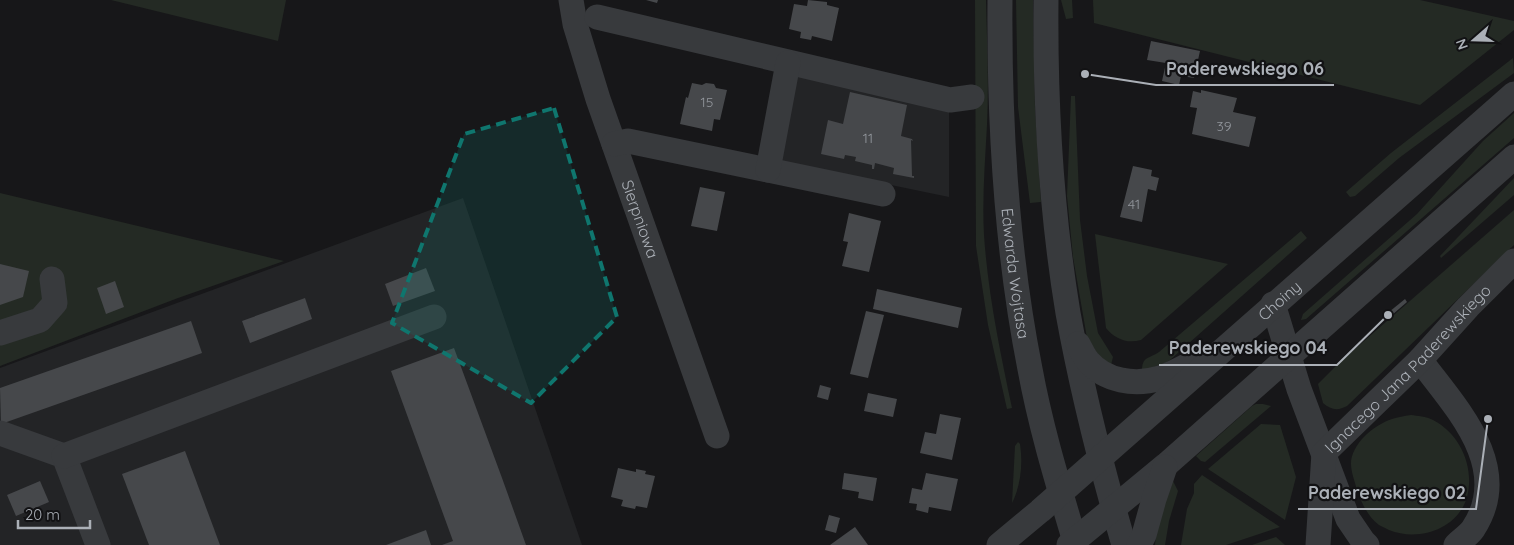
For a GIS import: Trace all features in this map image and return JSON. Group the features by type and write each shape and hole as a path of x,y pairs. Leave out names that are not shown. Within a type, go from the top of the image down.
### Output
{"street":[{"name":"Sierpniowa","path":"571,0 580,39 614,144 717,436"},
{"name":"Edwarda Wojtasa","path":"1000,0 1003,133 1012,263 1030,370 1073,544"},
{"path":"1046,0 1046,76 1052,177 1059,250 1072,336 1100,458 1124,545"},
{"path":"597,17 950,100 972,97"},
{"path":"768,170 788,63"},
{"name":"Choiny","path":"999,545 1060,494 1273,304 1514,94"},
{"path":"614,144 628,140 883,194"},
{"path":"1073,544 1166,465 1514,157"},
{"name":"Ignacego Jana Paderewskiego","path":"1318,545 1324,453 1420,360 1468,307 1514,261"},
{"path":"0,333 40,320 55,303 52,279"},
{"path":"1273,304 1299,389 1348,519 1362,542 1367,545"},
{"path":"0,433 64,456 434,317"},
{"path":"1072,336 1088,361 1101,373 1130,381 1149,381 1161,378 1225,347"},
{"path":"1420,360 1470,427 1484,457 1488,487 1483,510 1472,530 1456,545"},
{"path":"64,456 98,545"},
{"path":"1139,545 1166,465"}],"highlighted area":[{"path":"554,108 617,317 531,403 392,323 464,134"}],"shaded area":[{"path":"111,0 286,0 278,41"},
{"path":"975,0 986,0 988,94 983,221 991,301 1012,408 1007,409 988,325 976,246"},
{"path":"1016,0 1033,0 1035,108 1041,202 1030,203 1018,107"},
{"path":"1061,0 1072,0 1073,18 1066,19"},
{"path":"1093,0 1420,0 1514,21 1514,30 1420,105 1094,23"},
{"path":"1513,58 1514,73 1399,158 1355,196 1350,197 1346,192 1391,153"},
{"path":"798,67 949,102 949,197 780,162"},
{"path":"1071,96 1075,96 1080,220 1087,276 1098,333 1113,357 1111,365 1100,357 1087,338 1073,257 1067,196"},
{"path":"1514,113 1514,138 1306,319 1301,320 1303,314 1417,214 1483,141"},
{"path":"1514,178 1514,195 1441,258 1440,256"},
{"path":"0,193 284,261 178,298 0,366"},
{"path":"463,198 582,545 0,545 0,368"},
{"path":"1514,210 1514,245 1347,406 1335,409 1323,403 1318,384 1339,363"},
{"path":"1301,231 1307,238 1170,360 1142,371 1143,363 1147,358 1159,352"},
{"path":"1095,234 1228,264 1141,340 1126,341 1117,338 1106,328"},
{"path":"1256,404 1271,406 1205,462 1196,456 1252,406"},
{"path":"1411,415 1430,419 1443,426 1451,434 1463,452 1469,474 1467,497 1455,517 1446,525 1436,530 1413,534 1389,530 1371,518 1359,495 1352,474 1351,464 1355,449 1371,431 1392,419"},
{"path":"1261,424 1280,425 1296,477 1285,520 1208,469"},
{"path":"1018,442 1021,451 1021,466 1017,489 1012,503 1015,446"},
{"path":"1202,475 1280,527 1226,545 1181,545 1187,509 1194,493 1194,484"},
{"path":"1173,481 1178,491 1169,521 1165,545 1155,545 1157,523"},
{"path":"1276,537 1285,545 1252,545"}],"building":[{"path":"646,0 658,0 657,3"},
{"path":"808,0 827,2 827,5 839,8 832,41 812,36 811,40 800,38 801,32 789,29 794,4 807,6"},
{"path":"1151,41 1200,51 1194,78 1181,76 1179,85 1162,81 1166,63 1147,60"},
{"path":"692,83 702,85 706,83 714,84 716,88 727,90 720,120 714,119 712,131 680,124 686,97 688,98"},
{"path":"1201,90 1237,98 1233,112 1256,117 1249,147 1192,134 1197,108 1190,107 1193,91 1201,93"},
{"path":"850,92 907,105 901,136 912,139 913,141 911,140 912,176 914,178 893,174 894,168 875,163 874,169 872,169 872,165 855,161 856,157 845,155 844,159 821,154 828,120 843,124"},
{"path":"1133,166 1152,170 1151,176 1159,178 1156,191 1148,189 1142,222 1120,217"},
{"path":"700,187 725,192 717,231 691,226"},
{"path":"849,213 881,221 869,272 842,266 848,242 843,241"},
{"path":"0,264 29,271 23,297 0,305"},
{"path":"426,268 435,291 393,306 385,284"},
{"path":"115,281 124,307 106,314 97,288"},
{"path":"877,289 962,308 958,328 873,309"},
{"path":"305,298 312,319 250,343 242,321"},
{"path":"1405,299 1407,302 1392,315 1389,312"},
{"path":"866,311 884,315 868,378 850,374"},
{"path":"191,321 202,353 1,424 0,388"},
{"path":"454,348 526,545 442,545 453,541 391,371"},
{"path":"820,385 831,388 828,400 817,397"},
{"path":"868,393 897,399 893,417 864,411"},
{"path":"940,414 961,418 952,460 920,453 925,432 936,434"},
{"path":"185,451 220,545 149,545 122,474"},
{"path":"618,468 636,472 636,469 646,471 645,474 655,476 647,508 636,506 635,509 621,506 623,500 611,497"},
{"path":"844,473 877,478 873,501 858,498 859,492 842,489"},
{"path":"926,473 958,479 951,511 929,507 928,513 916,510 917,504 909,503 912,488 922,490"},
{"path":"40,481 49,502 16,516 7,495"},
{"path":"829,515 840,518 836,533 825,530"},
{"path":"855,527 868,545 830,545"},
{"path":"426,530 431,545 386,545"}],"place":[{"name":"Paderewskiego 06","path":"1085,74"},
{"name":"Paderewskiego 04","path":"1388,315"},
{"name":"Paderewskiego 02","path":"1488,419"}]}
